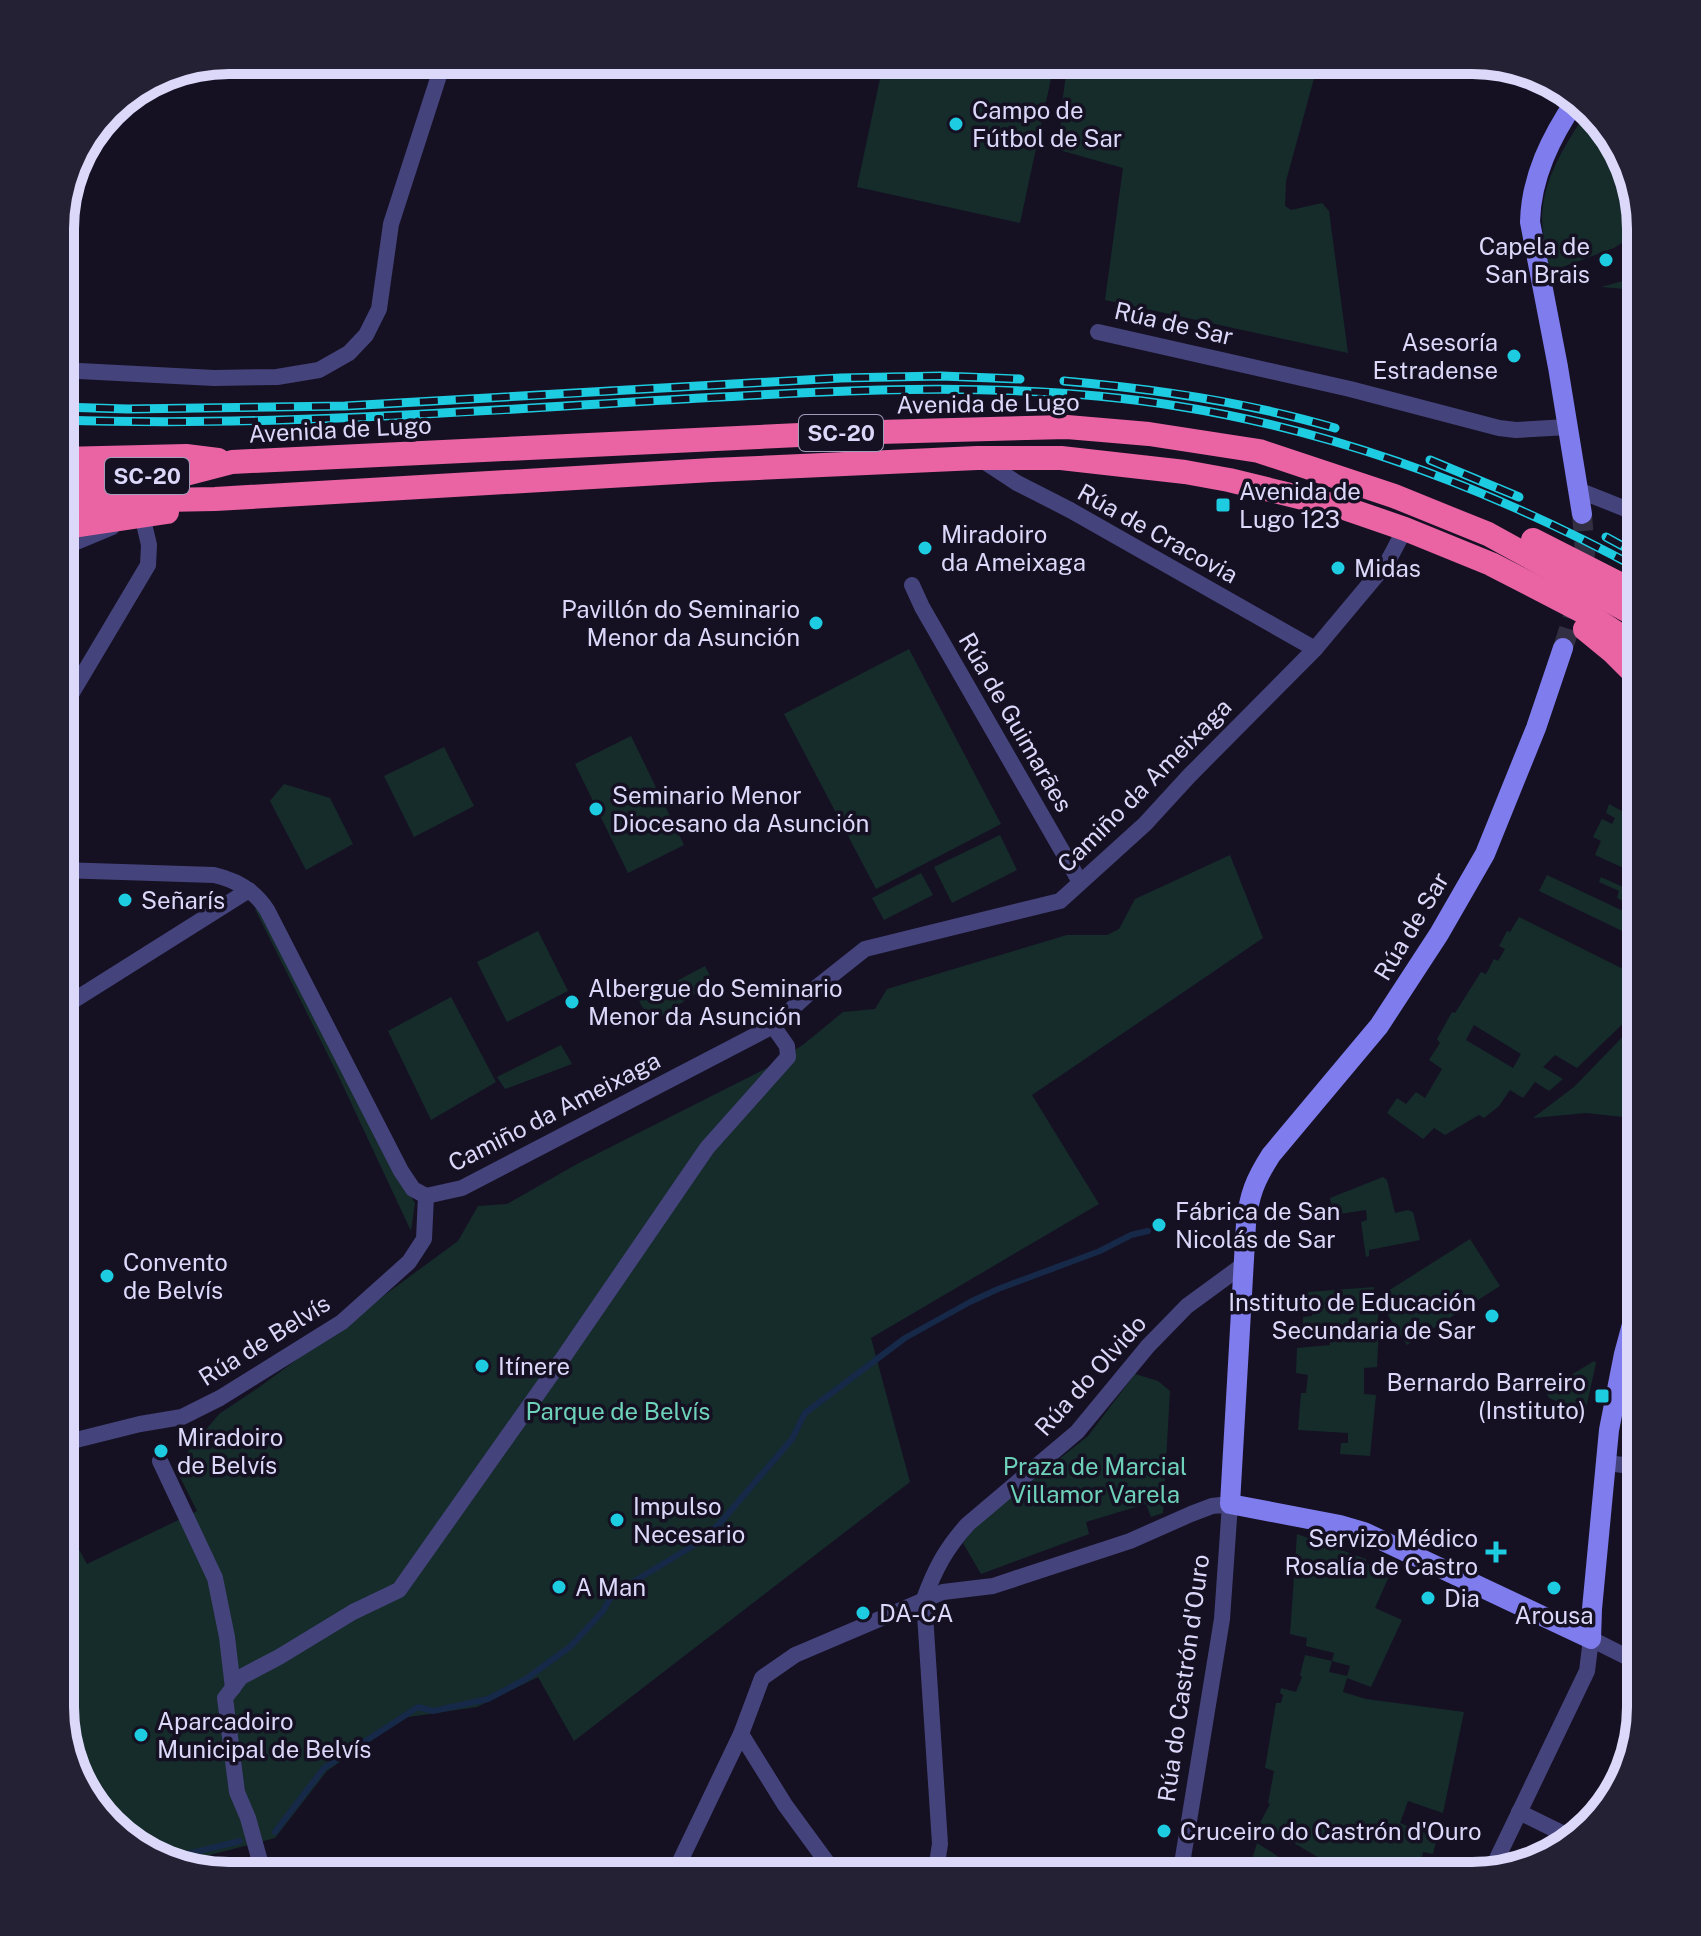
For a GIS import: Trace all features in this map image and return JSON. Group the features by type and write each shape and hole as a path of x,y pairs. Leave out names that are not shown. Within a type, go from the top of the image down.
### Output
{"highway":[{"name":"Avenida de Lugo","path":"74,479 186,474 232,462 827,434 1067,427 1149,434 1259,451 1394,496 1488,534 1627,610"},
{"path":"1259,451 1361,471 1472,511 1627,588"},
{"path":"74,459 186,456 232,462"},
{"name":"SC-20","path":"74,502 190,499 977,458 1061,458 1185,472 1344,508 1491,564 1584,612 1627,640"},
{"path":"74,526 175,510 190,499"},
{"path":"1557,598 1580,626 1599,639 1627,666"}],"street":[{"path":"74,371 214,378 277,377 319,370 349,353 366,335 379,309 391,224 439,74"},
{"path":"1570,110 1551,141 1534,185 1530,222 1582,514"},
{"name":"Rúa de Sar","path":"1098,332 1350,389 1499,428 1568,427"},
{"name":"Rúa de Cracovia","path":"977,458 1315,649"},
{"path":"1578,490 1627,509"},
{"path":"74,542 142,515 149,545 148,565 74,687"},
{"name":"Camiño da Ameixaga","path":"426,1196 462,1188 773,1026 865,949 1060,901 1145,824 1315,649 1387,563 1405,529"},
{"name":"Rúa de Guimarães","path":"912,585 1080,882"},
{"name":"Rúa de Sar","path":"1249,1199 1257,1176 1271,1155 1379,1026 1439,934 1485,854 1536,728 1563,648"},
{"path":"74,870 214,875 233,881 256,895 267,910 401,1171 413,1189 426,1196"},
{"path":"74,1000 249,890"},
{"path":"260,1862 237,1792 225,1698 241,1677 353,1612 399,1590 572,1346 707,1148 788,1057 787,1046 773,1026"},
{"name":"Rúa de Belvís","path":"74,1440 182,1417 220,1398 342,1322 409,1262 424,1239 426,1196"},
{"name":"Rúa do Castrón d'Ouro","path":"1182,1862 1222,1619 1249,1199"},
{"name":"Rúa do Olvido","path":"924,1599 935,1569 968,1524 1077,1432 1148,1346 1187,1306 1243,1265"},
{"path":"1496,1860 1587,1671 1609,1430 1627,1348"},
{"path":"160,1461 215,1578 233,1688"},
{"path":"1606,1463 1627,1465"},
{"path":"680,1862 741,1734 762,1678 795,1655 943,1592 993,1586 1130,1541 1212,1506 1230,1504 1364,1532 1627,1657"},
{"path":"924,1599 940,1844 937,1862"},
{"path":"741,1734 785,1805 827,1862"},
{"path":"1519,1812 1562,1833"}],"green space":[{"name":"Campo de Fútbol de Sar","path":"881,74 1052,74 1020,223 857,187"},
{"path":"1066,74 1315,74 1286,181 1285,206 1291,210 1322,203 1329,211 1348,353 1105,300 1123,168 1059,150"},
{"path":"1581,120 1606,152 1619,179 1624,199 1627,239 1614,248 1549,272 1542,215 1544,201 1552,173"},
{"path":"1627,280 1627,289 1601,287"},
{"path":"909,649 1001,824 876,889 784,714"},
{"path":"631,736 684,845 628,873 575,764"},
{"path":"444,747 474,806 414,837 384,776"},
{"path":"284,784 330,798 353,844 306,870 270,801"},
{"path":"1609,804 1627,814 1627,870 1595,855 1601,841 1593,837 1602,819 1612,824 1615,818 1606,813"},
{"path":"1000,835 1017,870 952,903 934,867"},
{"name":"Parque de Belvís","path":"1230,855 1263,938 1032,1095 1099,1204 871,1338 910,1482 574,1741 538,1677 477,1707 402,1718 327,1771 275,1838 206,1856 207,1860 161,1846 143,1836 113,1809 86,1766 75,1727 74,1541 87,1564 197,1511 175,1467 219,1414 458,1241 478,1206 507,1204 577,1164 769,1067 804,1044 843,1012 875,1009 887,989 1067,935 1107,935 1119,929 1135,899"},
{"path":"921,873 933,895 884,920 872,898"},
{"path":"1547,875 1627,913 1627,933 1539,891"},
{"path":"1601,877 1627,889 1627,903 1617,898 1619,891 1599,882"},
{"path":"263,908 382,1149 415,1203 411,1231 255,909"},
{"path":"1519,917 1627,971 1627,1020 1577,1068 1555,1055 1543,1067 1563,1079 1549,1091 1535,1082 1523,1098 1510,1090 1499,1106 1484,1118 1479,1115 1445,1135 1434,1128 1423,1139 1387,1113 1397,1098 1406,1104 1416,1092 1425,1098 1442,1069 1429,1060 1440,1043 1437,1039 1481,972 1486,974 1494,959 1498,961 1505,949 1499,946 1507,931 1510,932","holes":["1474,1025 1521,1054 1513,1068 1466,1040"]},
{"path":"538,931 568,991 507,1022 477,962"},
{"path":"705,966 713,982 651,1023 639,1001"},
{"path":"451,997 496,1082 431,1120 388,1031"},
{"path":"1627,1032 1627,1117 1586,1113 1533,1118 1574,1087"},
{"path":"561,1045 572,1064 505,1089 497,1077"},
{"path":"1383,1177 1387,1180 1395,1213 1413,1212 1420,1240 1369,1250 1366,1257 1361,1222 1367,1220 1366,1210 1333,1215 1330,1198"},
{"path":"1470,1239 1500,1286 1407,1345 1377,1298"},
{"path":"1374,1287 1379,1324 1377,1367 1364,1368 1364,1394 1376,1395 1370,1456 1340,1454 1341,1443 1348,1443 1348,1433 1298,1430 1301,1393 1306,1393 1308,1375 1296,1373 1297,1348 1330,1345 1329,1339 1303,1342 1303,1317 1312,1316 1308,1292"},
{"path":"1594,1361 1585,1413 1549,1398 1545,1391"},
{"name":"Praza de Marcial Villamor Varela","path":"1135,1374 1158,1381 1170,1391 1163,1513 1151,1517 1146,1504 1086,1522 1089,1534 981,1574 963,1543 976,1525 1088,1436"},
{"path":"1297,1534 1366,1559 1366,1563 1390,1574 1375,1608 1402,1620 1371,1687 1347,1678 1343,1692 1366,1699 1464,1712 1443,1813 1408,1801 1400,1823 1437,1838 1433,1854 1423,1852 1421,1862 1326,1862 1260,1823 1270,1804 1274,1771 1265,1768 1276,1703 1281,1703 1283,1695 1281,1688 1296,1692 1305,1655 1332,1661 1334,1653 1306,1646 1307,1638 1290,1634","holes":["1332,1661 1350,1666 1347,1676 1329,1672"]},
{"path":"1257,1843 1287,1862 1251,1862"}],"waterway":[{"path":"275,1832 324,1768 418,1707 433,1711 488,1699 526,1679 571,1646 603,1611 613,1594 701,1541 721,1522 792,1439 805,1413 905,1338 998,1289 1100,1251 1131,1235 1148,1231"},
{"path":"183,1855 240,1841"}],"tunnel":[{"path":"1563,648 1578,601 1585,553 1582,514"}],"railway":[{"path":"74,407 345,406 841,378 941,376 1020,379"},
{"path":"1064,381 1201,398 1335,428"},
{"path":"74,420 294,420 869,390 993,390 1116,398 1238,417 1358,448 1474,490 1627,563"},
{"path":"1430,460 1519,497"},
{"path":"1606,537 1627,548"}],"place":[{"name":"Campo de Fútbol de Sar","path":"956,124"},
{"name":"Capela de San Brais","path":"1606,260"},
{"name":"Asesoría Estradense","path":"1514,356"},
{"name":"Avenida de Lugo 123","path":"1223,505"},
{"name":"Miradoiro da Ameixaga","path":"925,548"},
{"name":"Midas","path":"1338,568"},
{"name":"Pavillón do Seminario Menor da Asunción","path":"816,623"},
{"name":"Seminario Menor Diocesano da Asunción","path":"596,809"},
{"name":"Señarís","path":"125,900"},
{"name":"Albergue do Seminario Menor da Asunción","path":"572,1002"},
{"name":"Fábrica de San Nicolás de Sar","path":"1159,1225"},
{"name":"Convento de Belvís","path":"107,1276"},
{"name":"Instituto de Educación Secundaria de Sar","path":"1492,1316"},
{"name":"Itínere","path":"482,1366"},
{"name":"Bernardo Barreiro (Instituto)","path":"1602,1396"},
{"name":"Miradoiro de Belvís","path":"161,1451"},
{"name":"Impulso Necesario","path":"617,1520"},
{"name":"Servizo Médico Rosalía de Castro","path":"1496,1552"},
{"name":"A Man","path":"559,1587"},
{"name":"Arousa","path":"1554,1588"},
{"name":"Dia","path":"1428,1598"},
{"name":"DA-CA","path":"863,1613"},
{"name":"Aparcadoiro Municipal de Belvís","path":"141,1735"},
{"name":"Cruceiro do Castrón d'Ouro","path":"1164,1831"}]}
